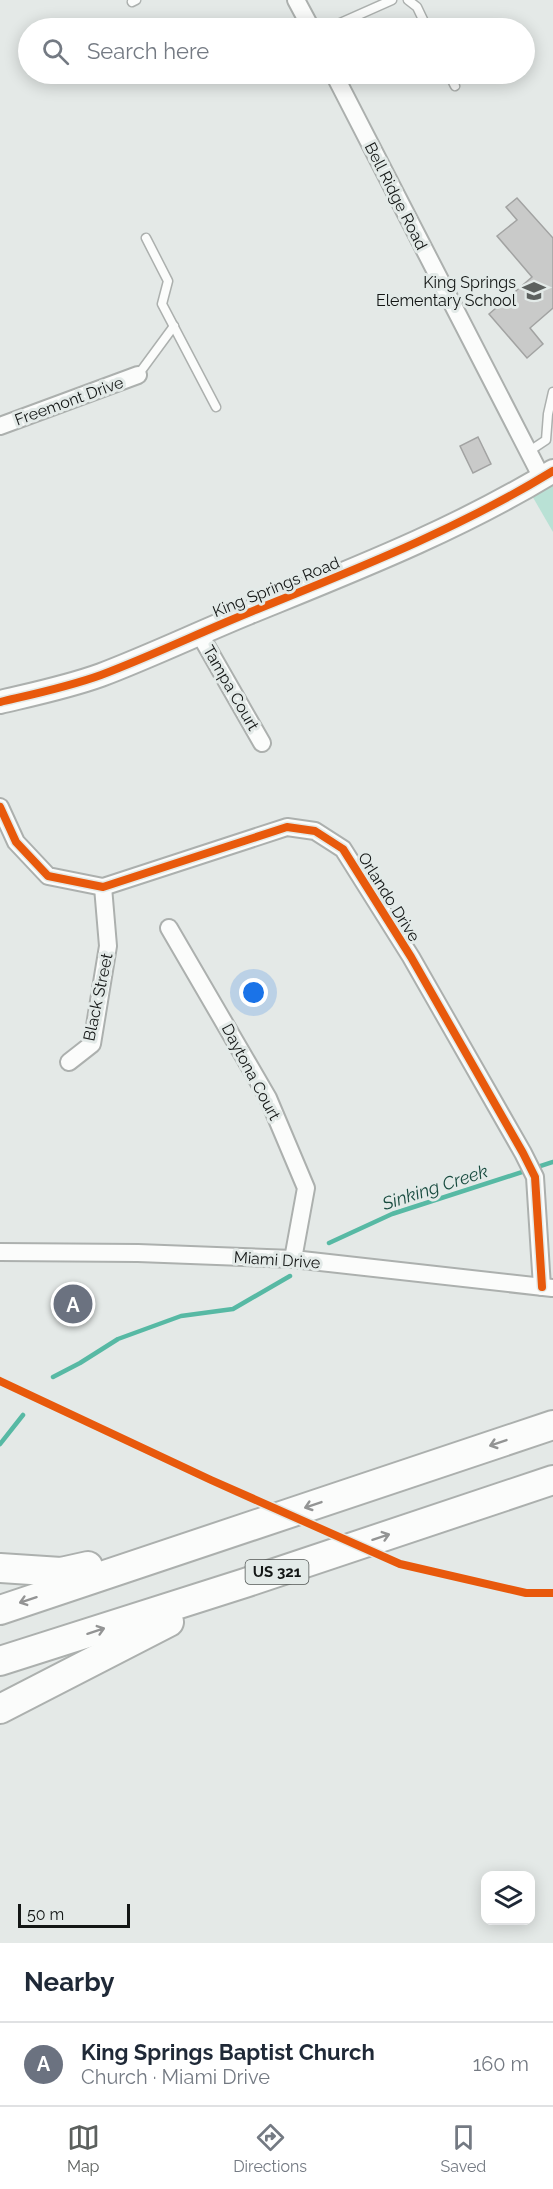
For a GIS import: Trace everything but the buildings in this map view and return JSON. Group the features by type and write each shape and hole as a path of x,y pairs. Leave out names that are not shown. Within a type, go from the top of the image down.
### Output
{"highway":[{"path":"0,1610 553,1425"},
{"name":"US 321","path":"0,1661 245,1583 553,1480"},
{"path":"0,1568 61,1572 219,1537"},
{"path":"0,1708 245,1583"}],"street":[{"path":"296,0 306,18"},
{"name":"Bell Ridge Road","path":"339,84 528,452 547,475"},
{"name":"Freemont Drive","path":"0,426 138,375"},
{"name":"King Springs Road","path":"0,702 98,676 147,657 199,633 381,559 547,475"},
{"name":"Tampa Court","path":"199,633 262,743"},
{"name":"Orlando Drive","path":"0,807 16,842 48,876 103,887 287,827 315,831 344,849 411,957 535,1177 547,1288"},
{"name":"Black Street","path":"69,1062 92,1044 108,946 103,887"},
{"name":"Daytona Court","path":"170,928 268,1098 306,1188 293,1259"},
{"name":"Miami Drive","path":"0,1252 138,1253 293,1259 547,1288"}],"lane":[{"path":"352,18 392,0"},
{"path":"408,0 417,7 422,18"},
{"path":"146,238 168,281 162,304 216,407"},
{"path":"138,375 174,326"},
{"path":"528,452 546,440 553,392"}],"green space":[{"path":"553,481 553,532 531,494"}],"waterway":[{"name":"Sinking Creek","path":"329,1243 392,1214 553,1162"},
{"name":"Sinking Creek","path":"53,1377 118,1339 181,1316 233,1309 290,1276"},
{"name":"Sinking Creek","path":"0,1444 23,1415"}],"cycle path":[{"path":"0,702 76,683 138,660 441,531 553,471"},
{"path":"0,807 16,842 48,876 103,887 287,827 315,831 343,849 411,957 535,1177 542,1287"},
{"path":"0,1381 211,1480 400,1564 526,1593 553,1593"}],"place":[{"name":"King Springs Elementary School","path":"534,291"},
{"name":"King Springs Baptist Church","path":"73,1304"}]}
